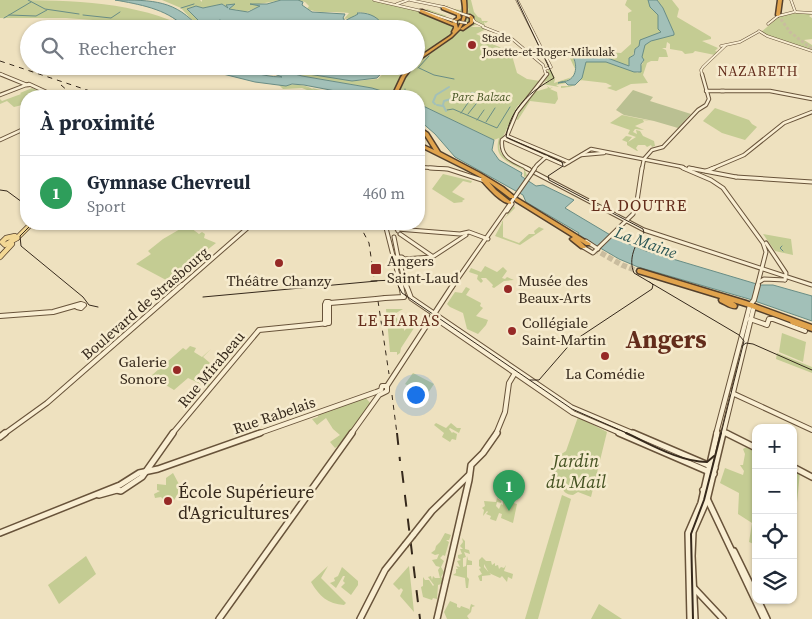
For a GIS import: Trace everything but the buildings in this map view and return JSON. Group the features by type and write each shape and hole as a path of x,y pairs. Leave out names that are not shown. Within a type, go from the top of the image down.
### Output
{"highway":[{"path":"779,14 781,0"},
{"path":"464,1 478,25"},
{"path":"449,9 462,10 464,1"},
{"path":"425,54 459,30 467,12 464,1"},
{"path":"442,7 459,15 459,18 454,21 456,29 443,42"},
{"path":"468,8 470,22 478,25"},
{"path":"423,12 455,23"},
{"path":"443,42 472,23 473,19 469,16"},
{"path":"454,36 464,28 478,25"},
{"path":"396,90 405,75"},
{"path":"425,133 435,150 483,178"},
{"path":"425,148 450,159"},
{"path":"425,148 498,185 521,205 545,217 586,246"},
{"path":"545,217 586,246"},
{"path":"640,270 703,292 734,306"},
{"path":"665,283 682,284 753,305 810,329"},
{"path":"703,292 753,305 810,329"}],"main road":[{"path":"0,249 2,243 10,235 20,229"},
{"path":"0,257 23,230"},
{"path":"10,235 15,236 16,240"},
{"path":"2,243 8,244 16,240"}],"street":[{"path":"374,0 397,4 423,12"},
{"path":"397,4 406,0 442,7 469,16 478,25"},
{"path":"517,0 551,67 546,69"},
{"path":"791,0 794,11"},
{"path":"766,25 772,20 794,11 812,13"},
{"path":"455,23 478,25 511,38 546,69 547,75 518,110 500,147 505,156 650,232 761,270 812,285"},
{"path":"586,246 593,253 627,220 637,206 644,159 650,151 661,146 709,100 700,71 705,63 716,57 723,49 749,39 759,32 812,51"},
{"path":"0,74 40,90"},
{"path":"0,95 27,85"},
{"path":"707,91 775,91 812,99"},
{"path":"700,175 736,160 751,151 784,123 812,112"},
{"path":"0,141 20,131"},
{"path":"506,137 544,156 568,163 579,156 608,152 712,175 812,182"},
{"path":"219,619 381,391 387,391 387,386 434,315 544,156"},
{"path":"520,165 527,170 530,176"},
{"path":"425,167 445,169 483,178"},
{"path":"681,167 714,181 725,190 765,245 766,252 700,507 688,533 684,570 688,580 723,619"},
{"path":"712,175 728,190 788,277"},
{"path":"530,176 544,178"},
{"path":"486,239 515,198"},
{"path":"545,217 599,249"},
{"name":"Boulevard de Strasbourg","path":"0,437 52,399 245,230"},
{"path":"388,230 405,294 515,373 576,412 648,444 710,466"},
{"path":"398,230 400,234 433,256"},
{"path":"425,230 460,234 469,232 486,239"},
{"path":"389,236 394,237 400,234"},
{"path":"397,260 433,256 466,234"},
{"path":"394,237 397,260"},
{"path":"758,283 765,279 788,277"},
{"name":"Rue Mirabeau","path":"142,474 181,423 259,330 327,323 328,304 405,296 405,294"},
{"path":"0,316 77,307"},
{"path":"434,315 576,412"},
{"path":"750,318 767,325 771,318 810,329"},
{"path":"695,619 693,532 708,499 710,466 724,432 731,388 750,318"},
{"path":"438,619 468,478 481,453 504,418 509,396 510,378 515,373"},
{"path":"731,388 745,399 812,430"},
{"name":"Rue Rabelais","path":"0,534 118,487 121,491 142,474 381,391"},
{"path":"724,432 752,446"},
{"path":"648,444 710,466"},
{"path":"797,469 812,477"},
{"path":"360,619 386,570 405,545 432,511 468,478"},
{"path":"703,490 752,588"},
{"path":"708,499 712,512 765,619"},
{"path":"704,509 712,512"},
{"path":"688,580 690,619"},
{"path":"759,604 765,619"}],"green space":[{"path":"0,0 46,0 115,6 137,10 169,20 93,20 0,18"},
{"path":"162,0 200,0 202,2 202,0 282,0 259,4 259,7 245,12 234,9 246,15 229,9 223,4 203,8 196,6 188,9 198,20 192,20 181,8"},
{"path":"295,0 371,0 423,12 427,9 447,16 440,18 453,22 458,18 457,16 439,9 449,5 448,8 460,10 462,8 462,0 464,15 458,28 455,25 455,30 452,33 425,52 425,20 378,20 367,13 358,12 356,17 344,19 349,13 312,11 307,9 309,6 305,2"},
{"name":"Parc Balzac","path":"466,0 471,0 474,12 482,21 488,21 484,22 485,26 478,24 471,27 486,29 476,34 485,38 485,41 502,48 506,47 513,59 517,73 527,79 540,81 540,85 518,109 505,134 515,111 526,97 516,108 499,146 501,152 508,160 524,170 507,162 500,155 498,150 499,138 494,140 425,107 425,90 400,90 407,75 425,75 425,57 457,33 466,18 467,8 469,11"},
{"path":"627,0 648,0 650,7 658,15 661,33 650,37 635,49 629,66 583,51 571,53 575,69 568,54 572,50 583,50 580,48 582,47 586,51 621,53 631,44 631,21 628,21 628,13 632,11 625,5"},
{"path":"657,0 672,0 679,9 677,17 711,37 711,39 702,41 718,48 715,51 718,52 715,55 695,51 685,54 682,51 670,49 670,44 667,42 666,48 662,48 666,50 668,57 659,57 658,61 647,63 643,75 648,83 631,84 616,91 607,88 612,86 606,83 580,80 586,62 606,62 638,73 644,60 642,57 645,45 674,33 663,8"},
{"path":"797,13 812,14 809,16 812,18 812,39 804,40 812,45 812,51 769,37 761,32 780,16"},
{"path":"548,70 551,70 555,79 554,83 571,77 566,83 556,85 559,87 543,84 552,80 544,82 549,74"},
{"path":"298,75 315,75 354,81 378,79 382,75 402,75 394,90 379,90"},
{"path":"566,83 575,85 569,87 561,88 561,86 571,86"},
{"path":"278,84 301,85 314,90 302,88 283,89"},
{"path":"547,86 553,87 550,89 557,92 558,99 555,104 530,101 518,120 514,119 518,110 534,92 548,88"},
{"path":"633,90 653,97 650,101 691,114 678,128 624,115 616,110"},
{"path":"20,94 20,106 14,107 7,101 0,104 0,99 2,101"},
{"path":"715,108 749,120 757,127 745,140 722,133 703,121"},
{"path":"622,115 651,121 643,120 644,122 635,126 644,130 635,129 633,132 637,134 636,130 640,131 643,136 654,141 655,146 638,145 637,151 627,145 627,142 622,140 626,136 632,137 628,142 636,137 628,134 630,130 610,123"},
{"path":"443,174 472,181 471,183 463,181 452,192 465,199 463,202 454,203 432,189"},
{"path":"514,206 515,208 504,219"},
{"path":"503,220 503,237 519,243 529,234 535,234 534,231 539,227 544,229 520,245 495,236 502,222 491,236"},
{"path":"178,230 194,230 199,234 202,232 205,234 204,238 216,243 178,273 175,272 166,280 136,264 151,254 148,251"},
{"path":"763,234 791,239 793,255 775,251"},
{"path":"485,266 497,272 503,267 507,271 502,278 505,279 507,277 514,280 504,281 494,288 486,278 481,278 483,281 481,283 477,279 478,275 469,272 471,268 481,272"},
{"path":"466,287 470,289 466,295 481,303 480,306 483,308 476,316 488,320 478,334 467,329 463,313 447,304 455,292 462,293"},
{"path":"386,309 403,309 396,313 397,319 409,325 404,325 404,331 408,327 414,328 397,355 397,352 390,352"},
{"path":"782,333 806,342 803,362 779,352"},
{"path":"190,346 196,348 194,352 202,357 211,349 203,357 210,363 195,377 211,385 209,388 188,378 174,390 151,376 183,348 186,350"},
{"path":"777,353 812,367 812,373 776,359"},
{"path":"413,373 434,384 426,396 405,384"},
{"path":"365,397 371,404 341,444 335,448 330,442 340,435 333,429 326,418 317,425 312,419 318,417 318,414"},
{"name":"Jardin du Mail","path":"578,417 607,432 591,497 578,492 573,495 568,494 564,491 562,484 550,479 557,457 566,451"},
{"path":"436,423 446,428 451,423 457,428 461,428 459,433 449,429 452,433 457,434 456,440 452,439 450,442 442,437 444,433 434,425"},
{"path":"748,446 752,448 752,523 738,514 739,493 720,483 725,468 743,475 744,471 740,465 743,465 745,454 743,449"},
{"path":"797,470 800,472 797,503"},
{"path":"173,473 181,488 173,502 167,504 161,497 155,498 154,494 160,491 157,490 157,484 166,485 166,478"},
{"path":"562,495 571,499 538,619 525,619"},
{"path":"497,498 501,501 501,503 497,502 496,506 499,509 501,504 503,505 503,500 517,504 513,523 501,518 502,514 499,513 496,521 490,519 491,516 486,514 487,511 483,516 484,510 482,508 485,506 484,501 496,502"},
{"path":"752,523 752,543 749,542"},
{"path":"445,533 451,535 449,540 446,540 449,542 445,556 443,555 440,558 444,561 441,567 444,572 441,577 445,581 442,587 441,584 438,585 437,599 433,598 432,600 423,597 421,587 423,586 423,577 425,580 429,580 433,586 428,577 431,576 432,580 433,576 440,578 438,570 440,567 436,566 432,560 437,559 439,554 431,553 435,550"},
{"path":"462,538 465,541 465,549 469,550 470,554 464,552 466,557 463,558 463,567 466,566 467,556 468,560 472,561 472,565 467,565 468,588 466,588 465,578 453,575 456,573 456,569 458,569 456,566 460,567 457,561 461,560 458,558 458,555 462,554 460,549 463,549 460,546 463,542"},
{"path":"86,556 96,574 59,604 48,585"},
{"path":"482,557 486,561 491,561 492,565 495,563 495,566 498,565 499,569 501,567 504,568 506,565 504,571 513,574 512,579 508,577 507,582 502,576 500,578 489,573 491,575 482,576 482,581 480,581 478,576 482,574 479,569 481,568 479,560"},
{"path":"328,566 321,578 346,603 344,605 333,603 324,598 311,582"},
{"path":"409,566 414,612 400,596 403,590 401,588 399,590 393,584"},
{"path":"342,567 358,581 358,585 351,595 341,587 345,583 343,581 345,576 343,576 336,588 330,583 335,581 334,578 338,576"},
{"path":"450,601 457,604 457,607 460,608 461,606 469,609 469,611 471,604 475,606 472,607 471,612 467,616 469,619 447,619 444,612"},
{"path":"599,604 622,619 591,619"}],"water":[{"path":"115,0 141,0 163,4 173,7 192,20 176,20 161,11"},
{"path":"281,0 298,0 303,2 302,5 312,12 345,14 343,18 344,20 198,20 187,9 196,6 203,8 222,4 228,8 226,5 235,4 229,9 248,12 260,6 250,4 267,4"},
{"path":"648,0 657,0 663,8 674,35 651,41 645,45 641,72 634,72 606,62 586,62 582,78 575,85 568,85 565,82 558,83 569,80 574,74 575,63 571,53 583,51 597,54 629,66 629,58 634,55 640,40 661,32 658,29 658,15 650,7"},
{"path":"357,13 374,16 378,20 347,20"},
{"path":"227,75 282,77 277,75 298,75 378,90 330,90 304,85 292,84 286,86 255,82"},
{"path":"314,75 380,75 377,78 352,81"},
{"name":"La Maine","path":"425,107 494,140 492,150 499,160 522,173 521,176 536,186 543,185 574,200 565,208 617,239 646,251 760,285 773,285 812,296 812,321 749,299 638,267 619,259 526,202 523,195 455,157 425,125"}],"waterway":[{"path":"28,0 45,9 79,14"},
{"path":"9,15 31,2"},
{"path":"181,8 194,4"},
{"path":"9,15 36,16 47,10"},
{"path":"83,15 111,18 120,12"},
{"path":"4,18 9,15"},
{"path":"425,60 429,56"},
{"path":"425,71 434,75 454,79"},
{"path":"435,104 433,102 436,95 449,87"},
{"path":"446,111 443,105 444,101 458,97 467,98 472,93 494,99 505,99"},
{"path":"461,113 472,97"},
{"path":"468,114 480,99"},
{"path":"437,105 443,106"},
{"path":"477,120 497,128 510,107"},
{"path":"486,122 495,108"},
{"path":"447,110 453,109 461,113"},
{"path":"477,120 484,110"},
{"path":"461,113 477,120"},
{"path":"782,246 780,248 783,251"}],"tunnel":[{"path":"778,15 790,32 812,49"},
{"path":"587,245 622,265 640,272"}],"tram line":[{"path":"517,0 554,78 537,89 517,109 512,117 506,137 562,162 563,166 548,176 549,180 643,229 644,233 635,247 632,257 632,268 634,273 651,283"},
{"path":"0,190 7,191 20,201"},
{"path":"26,230 20,236 21,246 83,297 89,305 98,307"},
{"path":"371,281 395,280 402,293 572,409 629,434"},
{"path":"203,297 377,281"},
{"path":"530,380 539,380 572,342 652,289 653,285 651,283"},
{"path":"651,283 739,335 744,341 743,345"},
{"path":"743,345 746,343 753,344 812,370"},
{"path":"721,434 743,345"},
{"path":"626,433 665,452 686,459 707,462 714,456"},
{"path":"693,619 691,534 704,500 721,433"}],"railway":[{"path":"0,61 20,68"},
{"path":"42,75 87,90"},
{"path":"61,85 67,90"},
{"path":"362,230 369,243 374,278"},
{"path":"378,301 389,374"},
{"path":"392,395 397,434"},
{"path":"397,433 400,461"},
{"path":"402,471 420,619"}],"place":[{"name":"Stade Josette-et-Roger-Mikulak","path":"472,45"},
{"name":"Théâtre Chanzy","path":"279,263"},
{"name":"Angers Saint-Laud","path":"376,269"},
{"name":"Musée des Beaux-Arts","path":"508,289"},
{"name":"Collégiale Saint-Martin","path":"512,331"},
{"name":"La Comédie","path":"605,356"},
{"name":"Galerie Sonore","path":"177,370"},
{"name":"École Supérieure d'Agricultures","path":"168,501"},
{"name":"Gymnase Chevreul","path":"509,511"}],"district":[{"name":"NAZARETH","path":"758,71"},
{"name":"LA DOUTRE","path":"639,205"},
{"name":"LE HARAS","path":"399,320"},
{"name":"Angers","path":"666,339"}]}
